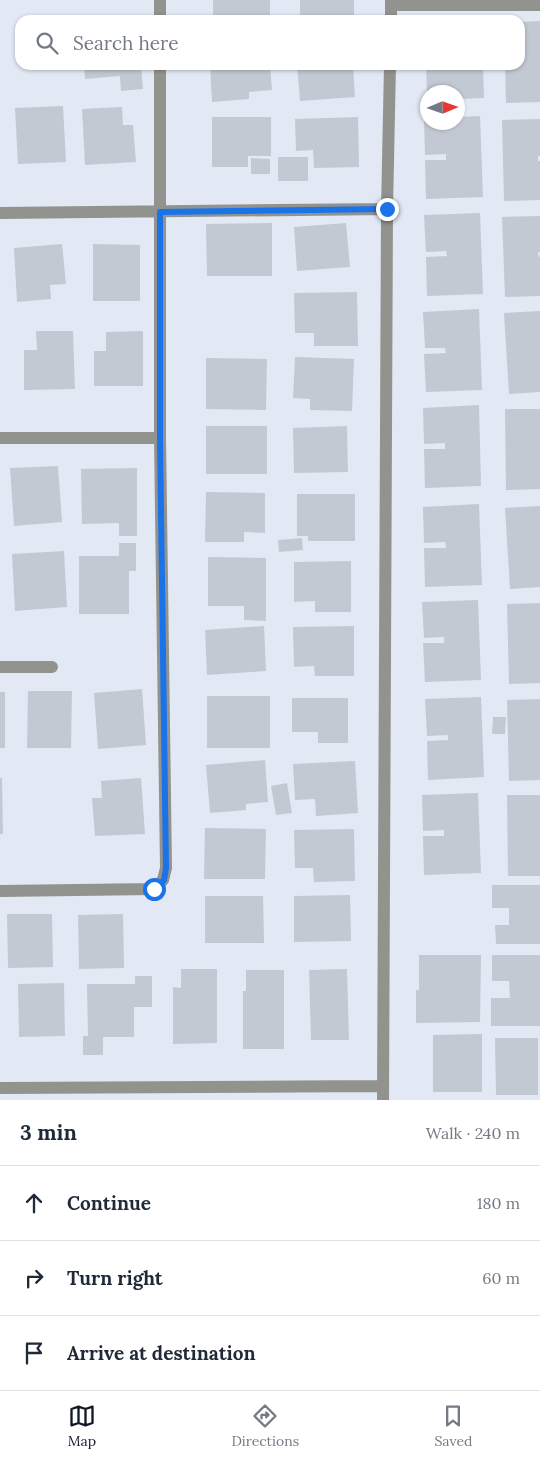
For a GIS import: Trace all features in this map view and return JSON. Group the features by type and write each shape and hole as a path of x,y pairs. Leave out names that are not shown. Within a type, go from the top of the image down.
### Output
{"street":[{"path":"160,0 160,15"},
{"path":"391,3 540,5"},
{"path":"0,891 154,889 164,880 166,868 160,438 160,70"},
{"path":"383,1100 387,209 390,70"},
{"path":"0,213 387,209"},
{"path":"0,438 160,438"},
{"path":"0,667 52,668"},
{"path":"0,1088 383,1086"}],"building":[{"path":"213,0 270,0 270,15 213,15"},
{"path":"300,0 354,0 354,15 300,15"},
{"path":"540,21 540,102 506,103 505,70 525,70 525,22"},
{"path":"84,70 141,70 143,89 121,91 120,76 85,79"},
{"path":"210,70 270,70 272,90 249,92 249,99 212,102"},
{"path":"297,70 353,70 355,97 300,101"},
{"path":"426,70 483,70 484,98 465,99 465,85 427,85"},
{"path":"63,106 66,162 18,164 15,108"},
{"path":"122,107 123,125 133,125 136,162 85,165 82,109"},
{"path":"480,116 483,197 426,199 425,160 446,160 446,154 425,155 424,130 465,130 465,117"},
{"path":"212,117 271,117 271,156 248,156 248,167 212,167"},
{"path":"358,117 359,167 314,168 313,150 296,151 295,119"},
{"path":"540,119 540,156 538,156 538,161 540,161 540,200 504,201 502,120"},
{"path":"278,157 308,157 308,181 278,181"},
{"path":"251,158 270,159 270,174 251,174"},
{"path":"480,213 483,294 427,296 426,257 447,256 446,251 426,252 424,215"},
{"path":"540,216 540,252 538,252 540,257 540,296 505,297 502,217"},
{"path":"272,223 272,276 207,276 206,224"},
{"path":"346,223 350,267 297,271 294,227"},
{"path":"62,244 66,284 50,285 51,299 17,302 14,248"},
{"path":"93,244 140,245 140,301 93,301"},
{"path":"357,292 358,346 314,346 314,333 295,333 294,293"},
{"path":"479,309 482,390 426,392 424,354 446,353 445,348 425,348 423,312"},
{"path":"540,311 540,392 509,394 504,313"},
{"path":"36,331 73,331 75,389 24,390 24,350 37,350"},
{"path":"143,331 143,386 94,386 94,351 106,351 106,332"},
{"path":"295,357 354,359 352,411 310,410 310,399 293,398"},
{"path":"206,358 267,359 266,410 206,409"},
{"path":"479,405 481,486 425,488 424,449 445,449 445,443 424,444 423,408"},
{"path":"505,409 540,409 540,489 506,490"},
{"path":"206,426 267,426 267,474 206,474"},
{"path":"347,426 348,472 294,473 293,428"},
{"path":"58,466 62,522 14,526 10,468"},
{"path":"137,468 137,536 119,536 119,523 82,524 81,469"},
{"path":"206,492 265,493 265,533 244,532 244,542 205,542"},
{"path":"297,494 355,494 355,541 308,541 308,536 297,536"},
{"path":"479,504 482,585 425,587 424,548 446,548 445,542 424,543 423,507"},
{"path":"540,506 540,587 510,589 505,508"},
{"path":"302,538 303,550 279,552 278,540"},
{"path":"119,543 136,543 136,571 129,571 129,614 79,614 79,556 119,556"},
{"path":"64,551 67,607 15,611 12,554"},
{"path":"208,557 266,558 266,621 244,620 244,606 208,606"},
{"path":"351,561 351,612 315,612 315,601 294,602 294,562"},
{"path":"478,600 481,680 425,682 423,643 444,643 444,637 424,638 422,602"},
{"path":"540,603 540,683 509,684 507,604"},
{"path":"264,626 266,671 207,675 205,630"},
{"path":"354,626 354,676 315,676 314,666 294,667 293,627"},
{"path":"142,689 146,745 98,749 94,693"},
{"path":"28,691 72,691 71,748 27,748"},
{"path":"0,692 5,692 5,748 0,748"},
{"path":"207,696 270,696 270,748 207,748"},
{"path":"481,697 484,777 428,780 427,741 448,740 448,735 427,736 425,699"},
{"path":"292,698 348,698 348,743 318,743 318,732 292,732"},
{"path":"540,699 540,780 509,781 507,700"},
{"path":"493,717 506,717 505,734 492,734"},
{"path":"265,760 268,802 246,804 246,810 210,813 206,765"},
{"path":"355,761 358,813 316,816 315,799 295,800 293,764"},
{"path":"0,778 2,778 3,834 0,834"},
{"path":"141,778 145,834 95,836 92,798 102,798 101,781"},
{"path":"287,783 292,813 276,815 271,786"},
{"path":"478,793 481,873 424,875 423,836 444,836 444,830 423,831 422,795"},
{"path":"507,795 540,795 540,876 508,876"},
{"path":"205,828 266,829 265,879 204,879"},
{"path":"354,829 355,881 314,882 313,868 295,868 294,830"},
{"path":"492,885 540,885 540,944 496,944 495,925 509,925 509,908 492,908"},
{"path":"350,895 351,941 294,942 294,896"},
{"path":"205,896 263,896 264,943 205,943"},
{"path":"7,914 52,914 53,967 8,968"},
{"path":"123,914 124,968 79,969 78,915"},
{"path":"419,955 481,955 480,1022 416,1023 416,990 419,990"},
{"path":"492,955 540,955 540,1026 491,1026 491,998 510,998 509,981 492,981"},
{"path":"181,969 217,969 217,1043 173,1044 173,987 181,988"},
{"path":"347,969 349,1040 311,1040 309,970"},
{"path":"246,970 284,970 284,1049 243,1049 243,991 246,991"},
{"path":"135,976 152,976 152,1007 134,1007 134,1037 103,1037 103,1055 83,1055 83,1036 88,1036 87,984 135,984"},
{"path":"64,983 65,1036 19,1037 18,984"},
{"path":"482,1034 482,1092 433,1092 433,1035"},
{"path":"495,1038 538,1038 538,1095 496,1095"}],"route":[{"path":"154,889 164,880 166,868 160,438 160,212 387,209"}]}
